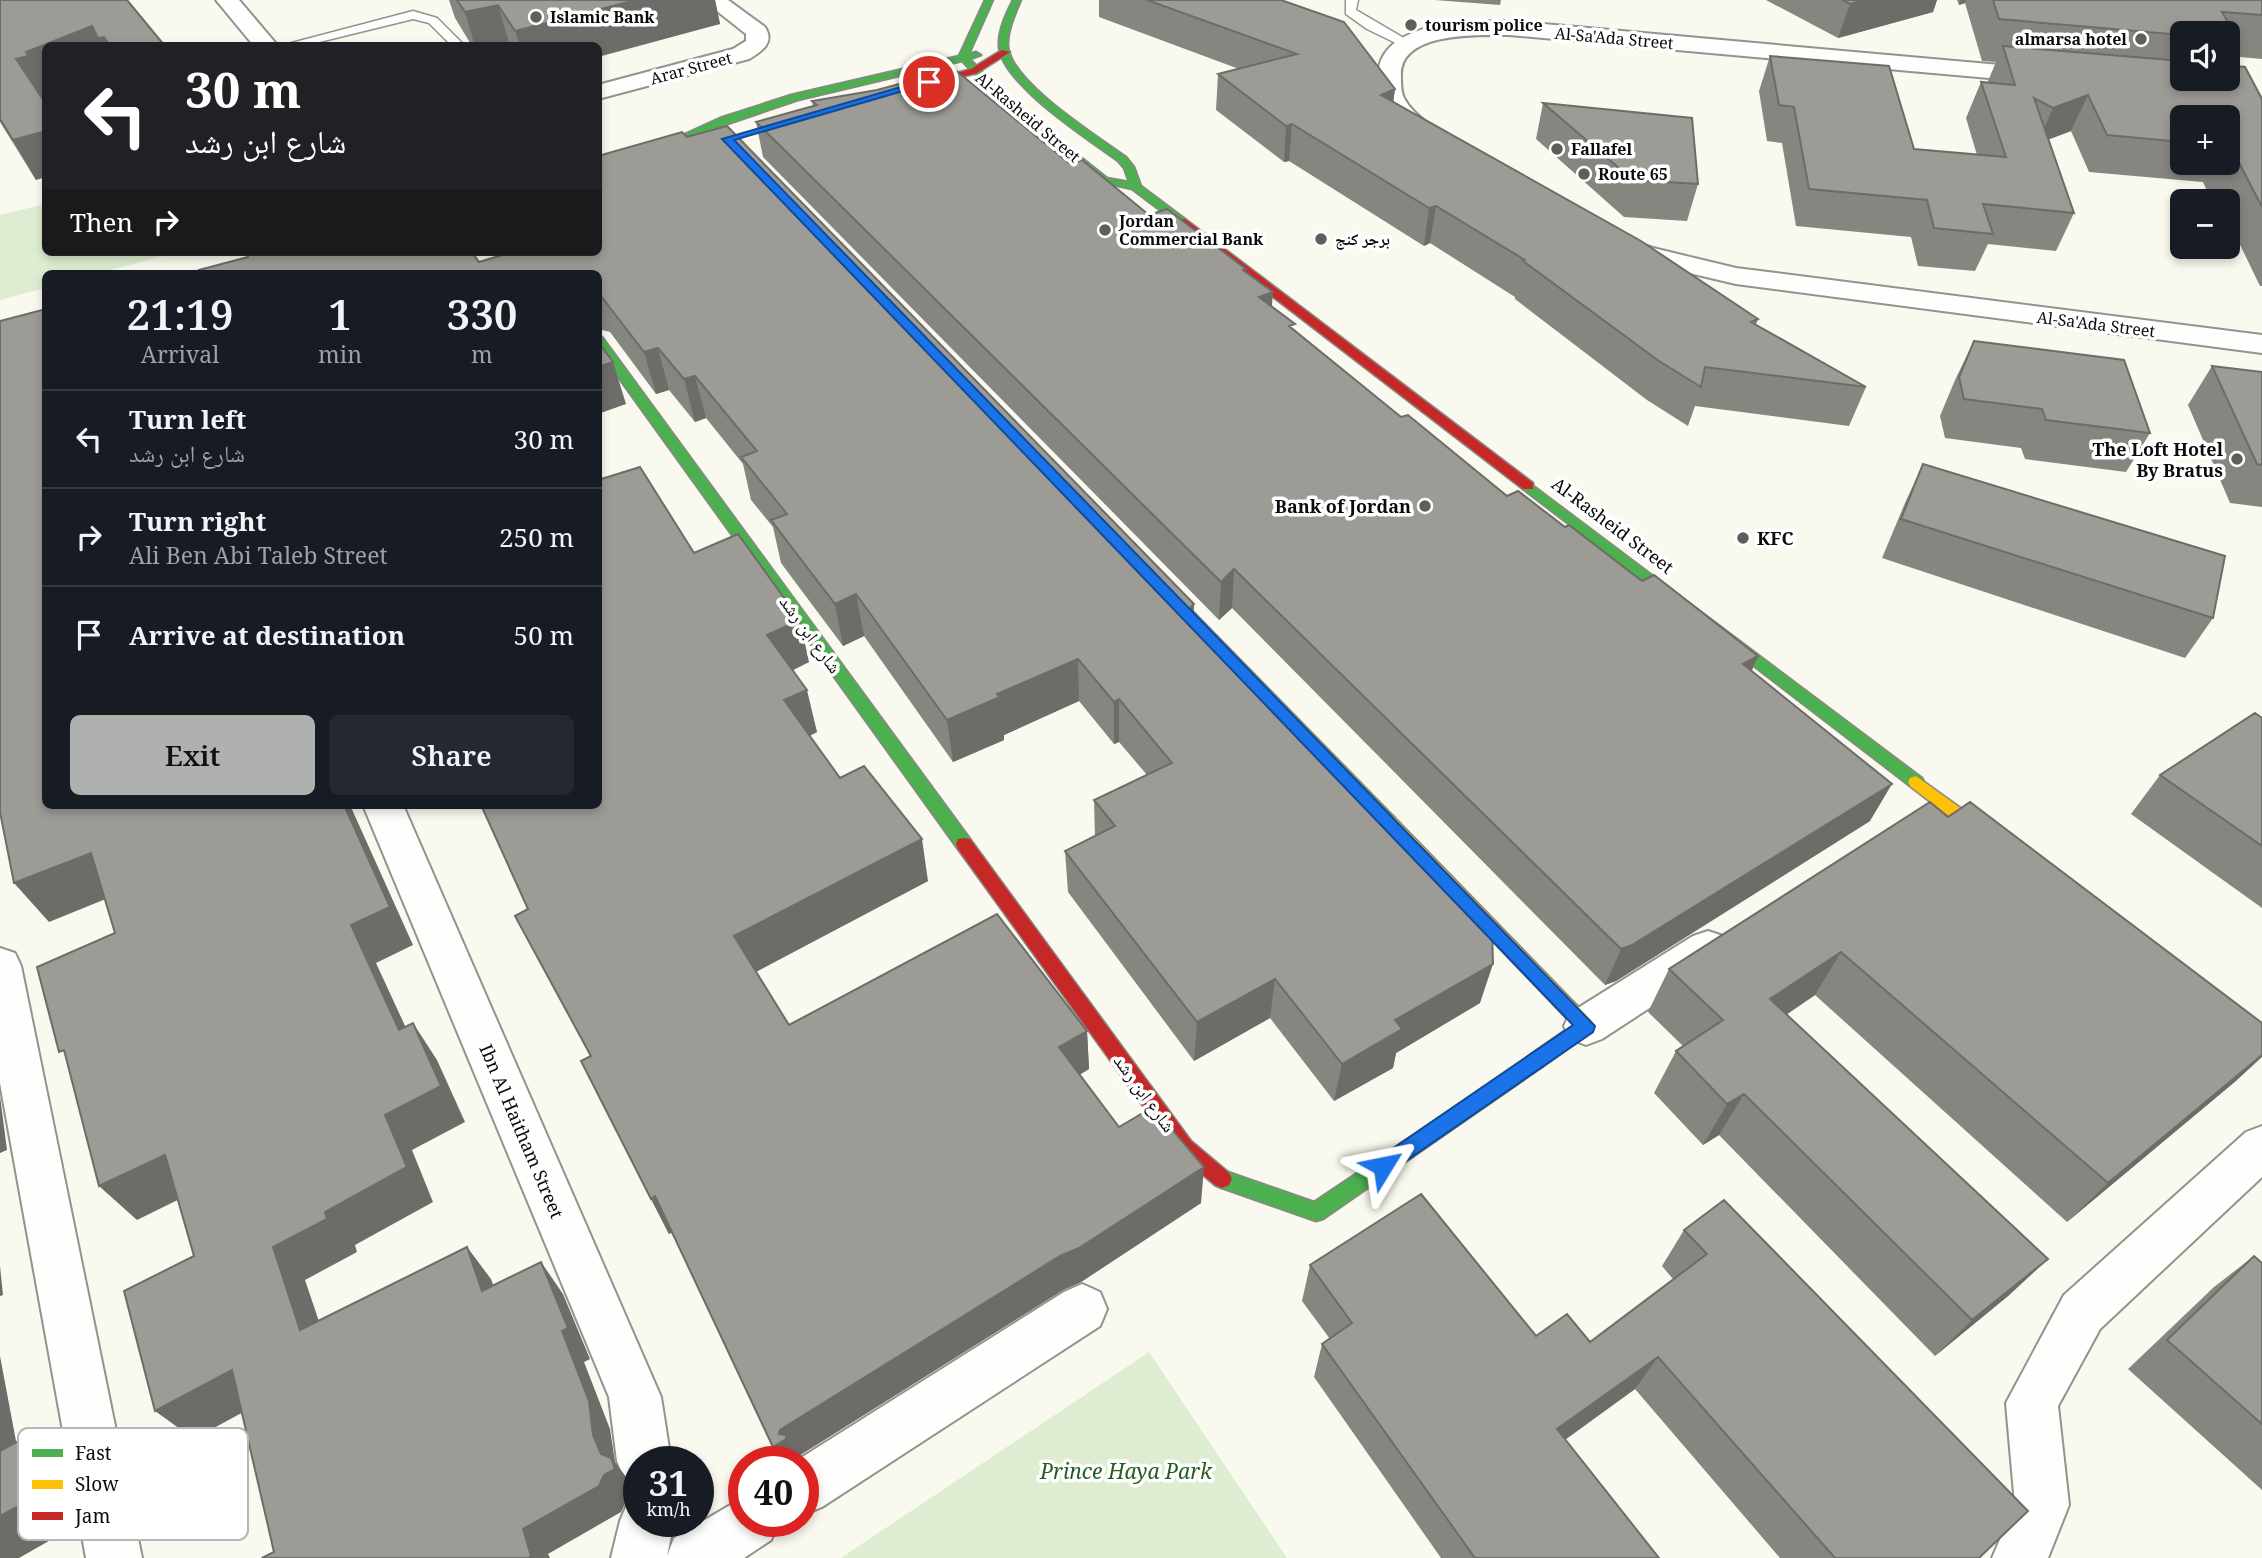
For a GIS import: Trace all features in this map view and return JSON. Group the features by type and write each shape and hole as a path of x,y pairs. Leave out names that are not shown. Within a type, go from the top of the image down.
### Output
{"main road":[{"name":"Al-Rasheid Street","path":"963,57 989,0"},
{"name":"Al-Rasheid Street","path":"1017,0 1007,25 1005,52 1014,70 1043,99 1122,159 1129,167 1136,187"},
{"name":"Al-Rasheid Street","path":"963,57 1005,52"},
{"path":"922,84 974,71 1005,52"},
{"name":"Al-Rasheid Street","path":"963,57 1006,102 1104,180 1136,187 2006,850"},
{"path":"749,132 727,139 678,144 696,131 778,103 963,57"},
{"path":"982,101 1006,102"},
{"path":"696,131 727,139 756,169"},
{"name":"شارع ابن رشد","path":"602,346 1184,1147 1221,1179 1316,1212 1586,1026"},
{"path":"1142,568 1586,1026"}],"street":[{"path":"227,0 264,42"},
{"name":"Arar Street","path":"602,91 741,54 757,44 757,32 713,0"},
{"name":"Al-Sa'Ada Street","path":"1408,44 1427,35 1460,28 1509,28 2067,79"},
{"path":"1408,44 1401,47 1390,68 1391,93 1407,116 1450,158"},
{"name":"Al-Sa'Ada Street","path":"1595,235 1644,254 1736,276 2262,344"},
{"path":"1907,822 1941,800"},
{"name":"Ibn Al Haitham Street","path":"385,809 635,1397 642,1446"},
{"path":"1586,1026 1735,932"},
{"path":"0,966 89,1428"},
{"path":"2020,1558 2042,1504 2032,1403 2082,1312 2262,1147"},
{"path":"819,1478 1082,1309"},
{"path":"694,1558 728,1536"},
{"path":"639,1558 644,1537"},
{"path":"111,1540 114,1558"}],"lane":[{"path":"1352,0 1350,11 1371,26 1408,44"},
{"path":"302,42 413,15 425,15 433,19 455,42"}],"green space":[{"path":"42,205 42,256 162,256 111,270 42,270 42,289 0,300 0,215"},
{"name":"Prince Haya Park","path":"1149,1352 1287,1558 841,1558"}],"building":[{"path":"0,0 127,0 162,42 107,42 104,37 98,38 92,26 51,42 42,42 42,46 26,52 28,56 16,59 42,98 42,132 13,140 0,119"},
{"path":"457,0 636,0 515,31 498,5 465,12"},
{"path":"1147,0 1281,0 1344,22 1395,89 1381,95 1641,241 1758,319 1751,322 1866,387 1705,367 1701,387 1659,361 1523,261 1525,260 1436,206 1429,208 1292,124 1286,126 1218,74 1297,54"},
{"path":"1843,0 1863,0 1850,4"},
{"path":"1993,0 2262,0 2262,15 2222,12 2227,21 2170,21 2170,34 1999,19"},
{"path":"2003,46 2170,60 2170,91 2240,91 2240,66 2245,67 2262,99 2262,207 2240,165 2240,105 2170,105 2170,141 2107,135 2088,95 2053,108 2034,98 2074,213 1983,204 1993,234 1934,228 1927,200 1809,189 1794,107 1779,105 1770,56 1889,66 1914,149 2006,157 1981,82 2015,85"},
{"path":"954,69 1070,164 1082,160 1149,215 1167,209 1246,269 1243,270 1273,292 1259,297 1295,324 1289,326 1401,417 1408,415 1507,496 1518,491 1565,527 1569,525 1642,581 1654,575 1758,656 1743,664 1892,784 1632,945 1621,949 1234,569 1221,582 756,122 817,105 812,101 877,90"},
{"path":"1543,103 1692,118 1698,184 1633,180"},
{"path":"727,126 1194,604 1183,615 1492,931 1493,964 1395,1020 1402,1029 1342,1064 1275,979 1197,1022 1065,851 1115,826 1094,800 1172,763 1119,699 1114,702 1078,659 997,694 1000,697 947,720 856,594 835,604 771,520 787,514 741,457 757,451 695,376 684,379 658,348 644,352 602,297 602,270 199,270 247,256 475,256 479,262 499,256 602,256 602,155 682,132 687,137"},
{"path":"42,310 42,809 346,809 390,907 351,925 399,1030 413,1023 441,1086 385,1115 407,1167 325,1212 327,1219 273,1247 300,1330 467,1247 482,1291 541,1262 568,1328 562,1331 589,1401 593,1435 601,1454 611,1458 615,1469 604,1475 599,1486 523,1529 531,1556 529,1558 262,1558 274,1552 248,1439 248,1428 245,1428 232,1370 155,1411 124,1291 194,1256 165,1155 99,1186 64,1050 59,1052 37,967 115,933 91,853 14,883 0,812 0,321"},
{"path":"1974,341 2124,360 2150,433 2046,420 2042,409 1964,399 1959,377"},
{"path":"602,347 613,362 602,366"},
{"path":"2212,366 2262,372 2262,465 2257,464"},
{"path":"1923,464 2225,556 2213,618 1901,519"},
{"path":"640,467 694,553 738,534 800,620 767,635 807,690 784,700 840,778 864,766 922,839 734,936 789,1025 997,914 1087,1031 1059,1047 1119,1127 1153,1107 1204,1167 1079,1248 1060,1256 780,1430 779,1434 786,1435 786,1439 773,1446 655,1196 651,1199 581,1061 591,1056 515,916 528,909 483,809 602,809 602,479"},
{"path":"2255,713 2262,718 2262,846 2160,775"},
{"path":"1930,802 1948,817 1970,802 2262,1023 2262,1055 2108,1183 1841,952 1770,999 2048,1259 1972,1320 1744,1094 1727,1104 1676,1051 1723,1020 1669,969"},
{"path":"1421,1194 1536,1336 1567,1314 1590,1342 1707,1254 1684,1230 1724,1200 2028,1511 1979,1558 1835,1558 1658,1357 1557,1429 1659,1558 1475,1558 1322,1344 1352,1323 1310,1265"},
{"path":"2254,1256 2262,1263 2262,1424 2167,1340"},
{"path":"18,1441 18,1506 0,1516 0,1451"}],"traffic: fast":[{"path":"989,0 963,57 1006,102 1104,180 1136,187 1181,221"},
{"path":"1017,0 1006,26 1004,40 1005,53 1012,67 1039,96 1122,159 1129,167 1136,187"},
{"path":"690,134 795,97 976,55"},
{"path":"696,131 727,139 745,158"},
{"path":"602,346 964,844"},
{"path":"1528,486 1916,782"},
{"path":"1157,583 1388,821"},
{"path":"1222,1179 1316,1212 1536,1061"}],"traffic: slow":[{"path":"1916,782 1996,843"},
{"path":"1388,821 1586,1026 1536,1061"}],"traffic: jam":[{"path":"949,77 974,71 1005,52"},
{"path":"1181,221 1528,486"},
{"path":"964,844 1184,1147 1222,1179"}],"place":[{"name":"Islamic Bank","path":"536,17"},
{"name":"tourism police","path":"1411,25"},
{"name":"almarsa hotel","path":"2141,39"},
{"name":"Fallafel","path":"1557,149"},
{"name":"Route 65","path":"1584,174"},
{"name":"Jordan Commercial Bank","path":"1105,230"},
{"name":"برجر كنج","path":"1321,239"},
{"name":"The Loft Hotel By Bratus","path":"2237,459"},
{"name":"Bank of Jordan","path":"1425,506"},
{"name":"KFC","path":"1743,538"}],"route":[{"path":"929,82 727,139 1586,1026 1383,1166"}]}
